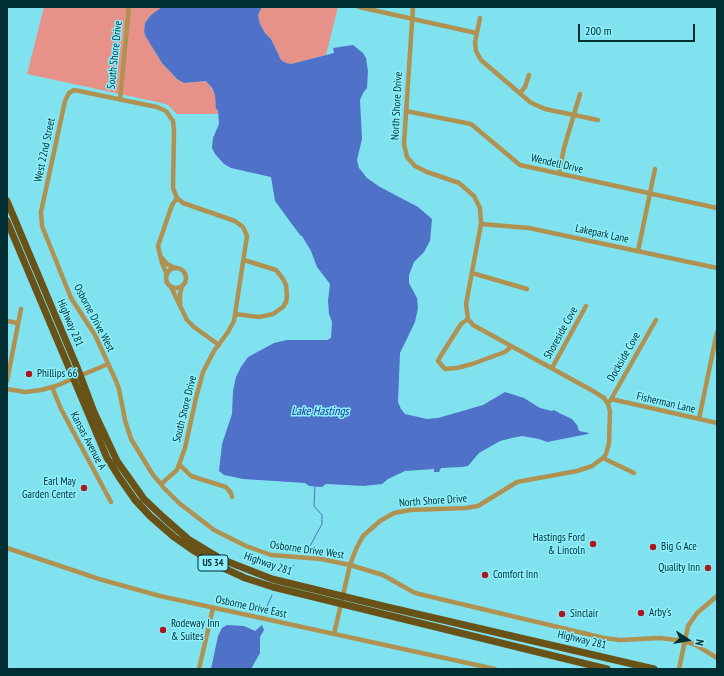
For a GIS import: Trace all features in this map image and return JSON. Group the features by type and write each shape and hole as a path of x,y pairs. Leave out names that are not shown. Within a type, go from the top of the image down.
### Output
{"highway":[{"name":"Highway 281","path":"7,201 77,376"},
{"name":"Highway 281","path":"7,221 117,461 144,499 175,528 204,549 221,559 247,570 342,600 606,669"},
{"name":"Highway 281","path":"342,600 654,669"}],"street":[{"name":"South Shore Drive","path":"129,7 120,99 162,109 171,116 174,130 173,188 177,198 183,203 235,221 243,226 247,236 235,314 231,327 214,351 203,372 180,465 177,470 161,484"},
{"path":"359,7 476,33"},
{"name":"North Shore Drive","path":"413,7 404,144 405,151 411,162 421,170 452,180 464,187 477,201 480,208 481,224 466,304 468,319"},
{"path":"480,18 476,33 476,51 481,60 520,94 530,102 545,109 598,120"},
{"path":"520,94 525,87 529,75"},
{"name":"West 22nd Street","path":"43,205 66,100 69,93 74,90 120,99"},
{"path":"558,174 580,94"},
{"name":"Wendell Drive","path":"406,111 472,124 517,163 526,166 717,208"},
{"path":"638,251 655,169"},
{"path":"177,198 172,205 158,246 162,263 167,275 167,281 191,325 219,345"},
{"name":"Osborne Drive West","path":"43,205 41,212 42,226 47,241 71,298 95,335 119,389 125,420 131,439 144,462 179,504 214,530 246,546 271,555 321,560 350,565 383,574 415,593 604,638 620,640 660,638 684,641 696,645 717,658"},
{"name":"Lakepark Lane","path":"481,224 529,228 717,268"},
{"path":"160,256 167,264 181,269 186,275 186,281 182,286 180,294 180,304"},
{"path":"235,314 259,317 273,314 283,307 286,302 286,285 276,270 244,260"},
{"path":"167,275 175,268"},
{"path":"472,273 527,289"},
{"path":"171,287 176,288 182,286"},
{"name":"Shoreside Cove","path":"552,368 586,306"},
{"path":"7,381 17,323 21,309"},
{"path":"511,347 505,352 457,368 445,369 438,361 461,324 468,319 473,326 599,394 609,402 611,419 609,443 606,454 603,458 634,473"},
{"name":"Dockside Cove","path":"609,402 656,320"},
{"path":"7,321 17,323"},
{"path":"699,420 717,332"},
{"path":"7,389 25,392 41,390 108,364"},
{"name":"Kansas Avenue A","path":"52,387 61,409 111,502"},
{"name":"Fisherman Lane","path":"609,402 717,423"},
{"name":"North Shore Drive","path":"334,634 350,565 363,536 374,525 394,513 410,510 466,508 478,506 517,482 588,468 603,458"},
{"path":"180,465 191,476 226,487 231,493 232,497"},
{"name":"Osborne Drive East","path":"7,548 99,580 160,596 494,669"},
{"path":"679,669 688,626 692,619 704,606 717,596"},
{"path":"199,669 213,608"}],"shaded area":[{"path":"44,7 162,7 151,15 145,23 144,32 146,37 162,63 177,79 184,83 206,81 215,95 218,114 177,114 168,105 162,103 27,74"},
{"path":"262,7 338,7 326,55 291,64 281,60 271,39 265,33 260,24 258,15"}],"water":[{"name":"Lake Hastings","path":"162,7 262,7 258,15 260,24 265,33 271,39 281,60 286,63 291,64 334,53 333,48 353,45 363,53 366,58 368,71 367,88 360,100 362,139 357,160 359,168 367,178 380,187 418,207 432,219 430,241 424,252 414,262 409,275 409,283 417,298 418,308 415,322 400,353 398,402 405,414 427,419 438,418 483,405 505,392 524,398 540,408 552,411 554,410 572,419 577,425 579,431 589,433 588,434 547,442 522,436 512,438 500,441 479,453 468,466 441,468 439,472 434,472 434,469 405,471 388,479 382,484 364,486 326,484 322,487 309,486 305,483 243,479 224,475 219,471 222,444 232,414 233,391 236,377 241,367 248,357 274,343 287,340 327,340 331,338 332,322 329,314 328,301 330,284 317,267 311,251 302,236 275,201 271,177 231,168 224,164 215,154 212,148 213,138 219,124 218,110 216,109 215,95 212,88 206,81 184,83 177,79 162,63 144,32 145,23 151,15"},
{"path":"227,625 244,626 255,631 262,625 264,630 260,637 260,653 251,669 211,669 218,636 222,628"}],"waterway":[{"path":"304,552 310,546 322,524 322,515 314,506 315,486"},
{"path":"287,575 294,565"},
{"path":"264,613 272,595"}],"place":[{"name":"Phillips 66","path":"29,374"},
{"name":"Earl May Garden Center","path":"84,488"},
{"name":"Hastings Ford & Lincoln","path":"593,544"},
{"name":"Big G Ace","path":"653,547"},
{"name":"Quality Inn","path":"708,568"},
{"name":"Comfort Inn","path":"485,575"},
{"name":"Arby's","path":"641,613"},
{"name":"Sinclair","path":"562,614"},
{"name":"Rodeway Inn & Suites","path":"163,630"}]}
